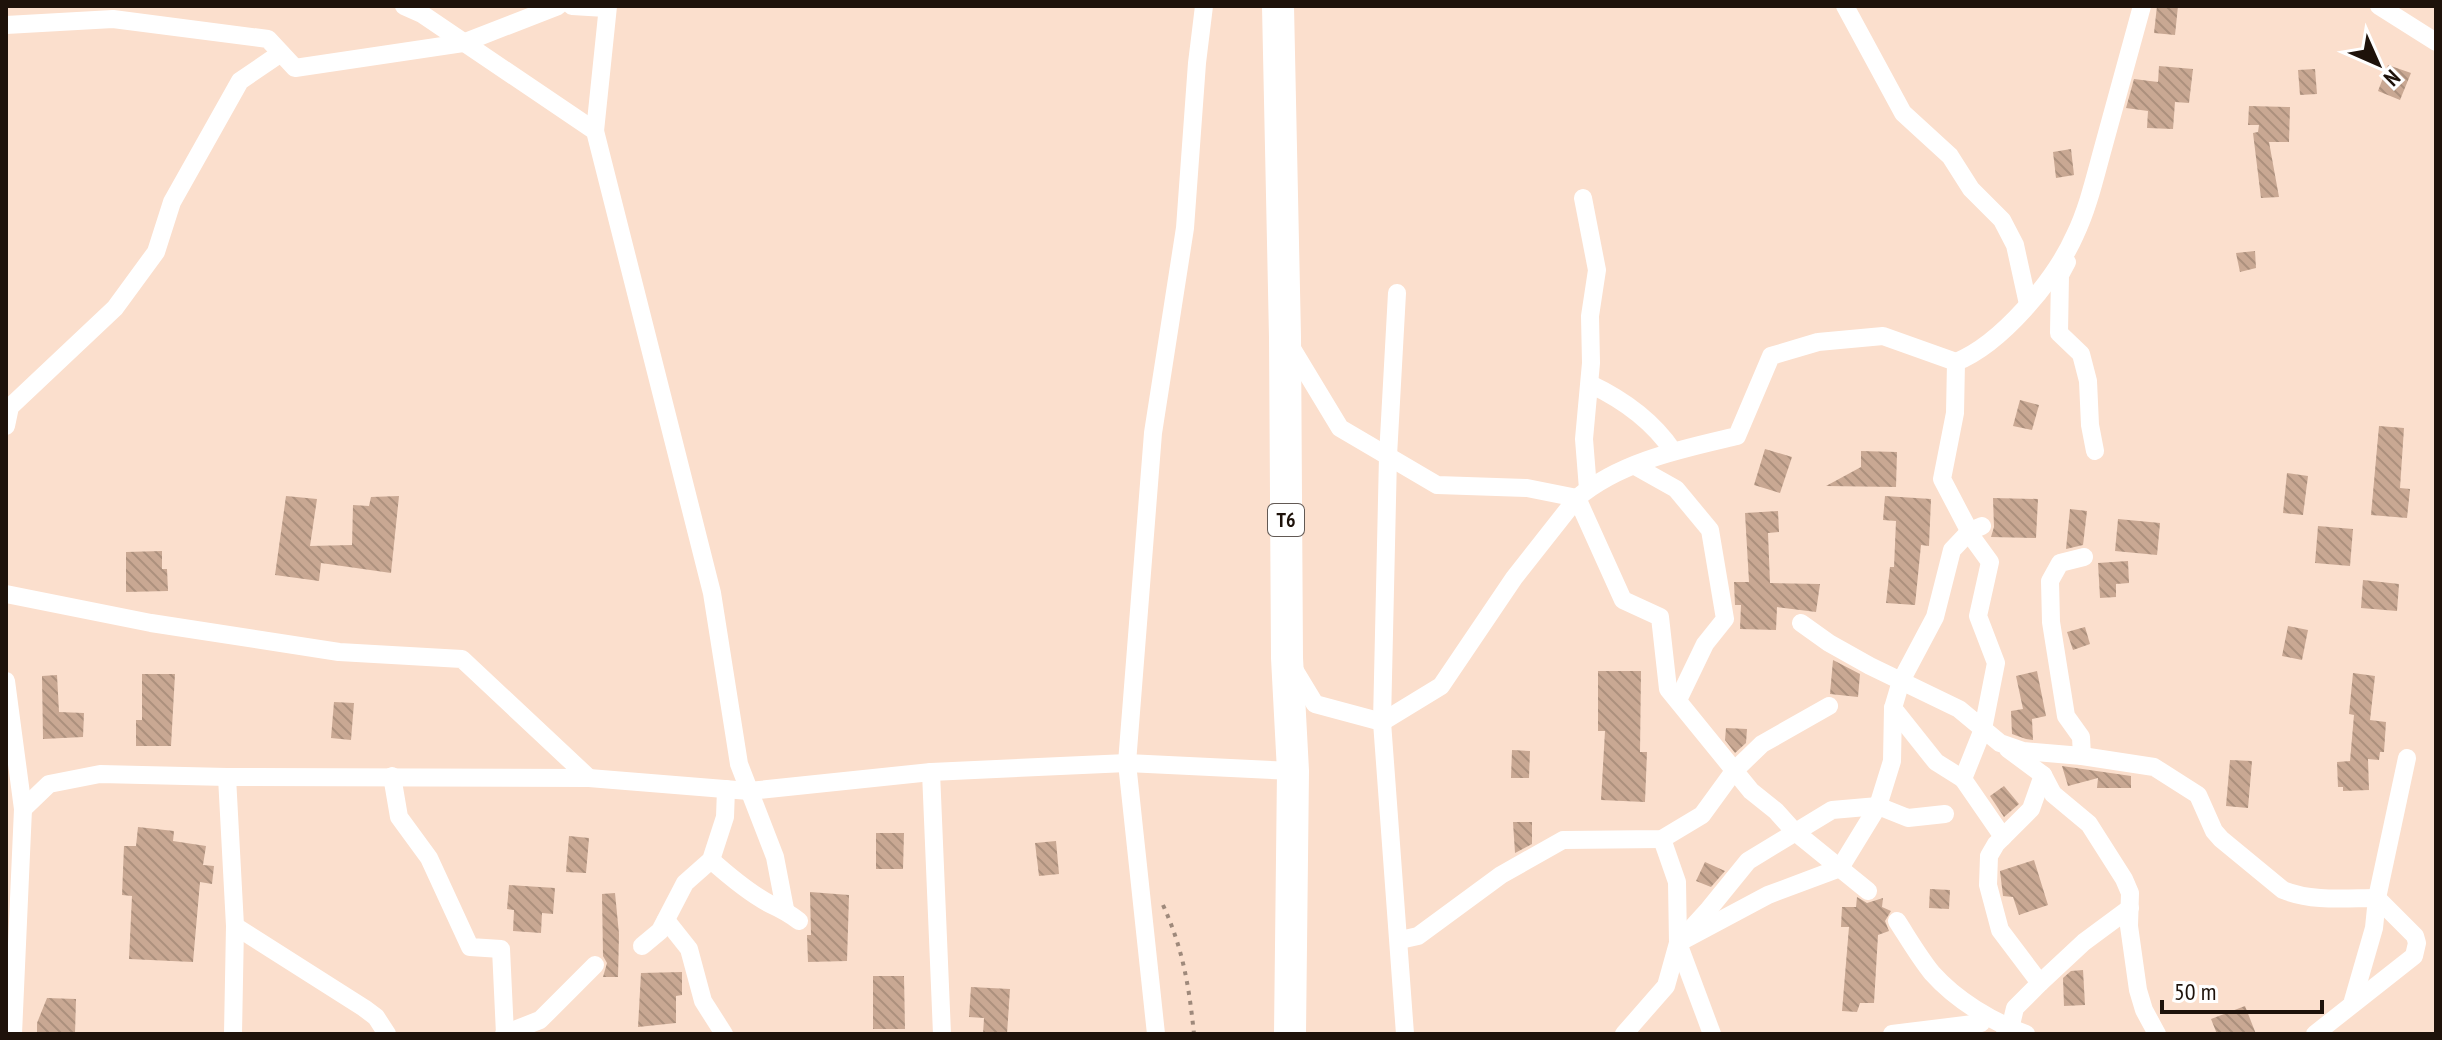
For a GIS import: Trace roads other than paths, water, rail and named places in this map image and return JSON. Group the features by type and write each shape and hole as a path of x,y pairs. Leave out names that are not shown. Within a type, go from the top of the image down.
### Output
{"highway":[{"name":"T6","path":"1278,6 1285,337 1287,658 1293,771 1290,1034"}],"street":[{"path":"404,6 422,14 595,131"},
{"path":"6,25 113,19 268,39 295,68 463,43 558,6"},
{"path":"572,6 607,7 595,131 712,593 739,764 775,857 792,915 758,896 711,860"},
{"path":"1156,1034 1127,763 1153,433 1185,228 1204,6"},
{"path":"1845,6 1903,113 1950,156 1971,189 2002,220 2015,245 2028,304"},
{"path":"2095,451 2088,381 2081,354 2059,333 2060,275 2072,252 2088,202 2142,6"},
{"path":"2379,6 2436,42"},
{"path":"6,426 10,407 115,308 156,252 172,202 240,81 281,53"},
{"path":"1583,198 1597,270 1589,327 1590,384 1584,439 1583,493 1623,600 1660,617 1668,689 1710,737 1716,750 1794,831 1868,891"},
{"path":"1287,658 1316,704 1382,722 1441,686 1514,578 1583,493 1659,455 1737,436 1771,356 1818,342 1883,336 1956,362 1976,354 2002,332 2028,304 2075,238"},
{"path":"1397,293 1388,456 1382,722 1405,1034"},
{"path":"1285,337 1340,428 1437,485 1583,493"},
{"path":"1956,362 1955,413 1942,479 1976,529 1990,562 1978,616 1996,663 1983,729 1963,779"},
{"path":"1590,384 1640,414 1660,432 1673,451"},
{"path":"1635,466 1676,489 1710,530 1725,619 1705,644 1678,700"},
{"path":"1678,943 1768,895 1840,868 1878,806 1892,761 1893,708 1901,681 1935,617 1952,550 1976,529"},
{"path":"2082,756 2081,737 2066,716 2051,622 2050,581 2060,563 2084,557"},
{"path":"6,594 151,623 339,652 462,659 589,778"},
{"path":"1801,623 1829,643 1959,709 2043,775 2053,794 2089,824 2130,893 2129,926 2138,990 2144,1010 2157,1034"},
{"path":"6,681 23,809 13,1034"},
{"path":"23,809 49,784 100,774 589,778 749,791 931,772 1127,763 1293,771 1301,723 1316,704"},
{"path":"1400,940 1418,936 1501,875 1563,840 1662,839 1702,815 1734,771 1762,744 1829,706"},
{"path":"1893,708 1936,762 1963,779 2003,837"},
{"path":"2000,743 2023,751 2154,767 2198,795 2221,839 2283,890 2325,899 2377,898 2411,929 2417,943 2411,961 2315,1034"},
{"path":"2352,1004 2374,928 2377,898 2407,758"},
{"path":"931,772 942,1034"},
{"path":"2040,983 2000,930 1988,885 1989,856 2031,809 2043,775"},
{"path":"392,776 399,817 429,858 470,947 501,949 504,1034 540,1020 595,965"},
{"path":"227,777 235,926 233,1034"},
{"path":"642,946 660,931 685,883 711,860 725,817 726,789"},
{"path":"1678,943 1748,861 1832,810 1878,806 1908,818 1945,814"},
{"path":"1624,1034 1666,986 1678,943 1677,882 1662,839"},
{"path":"1892,1034 1980,1022 2014,1032 2015,1008 2084,942 2130,908"},
{"path":"666,920 689,949 703,1001 724,1034"},
{"path":"1897,921 1933,974 1980,1022"},
{"path":"235,926 364,1008 376,1017 387,1034"},
{"path":"1678,943 1712,1034"}]}
